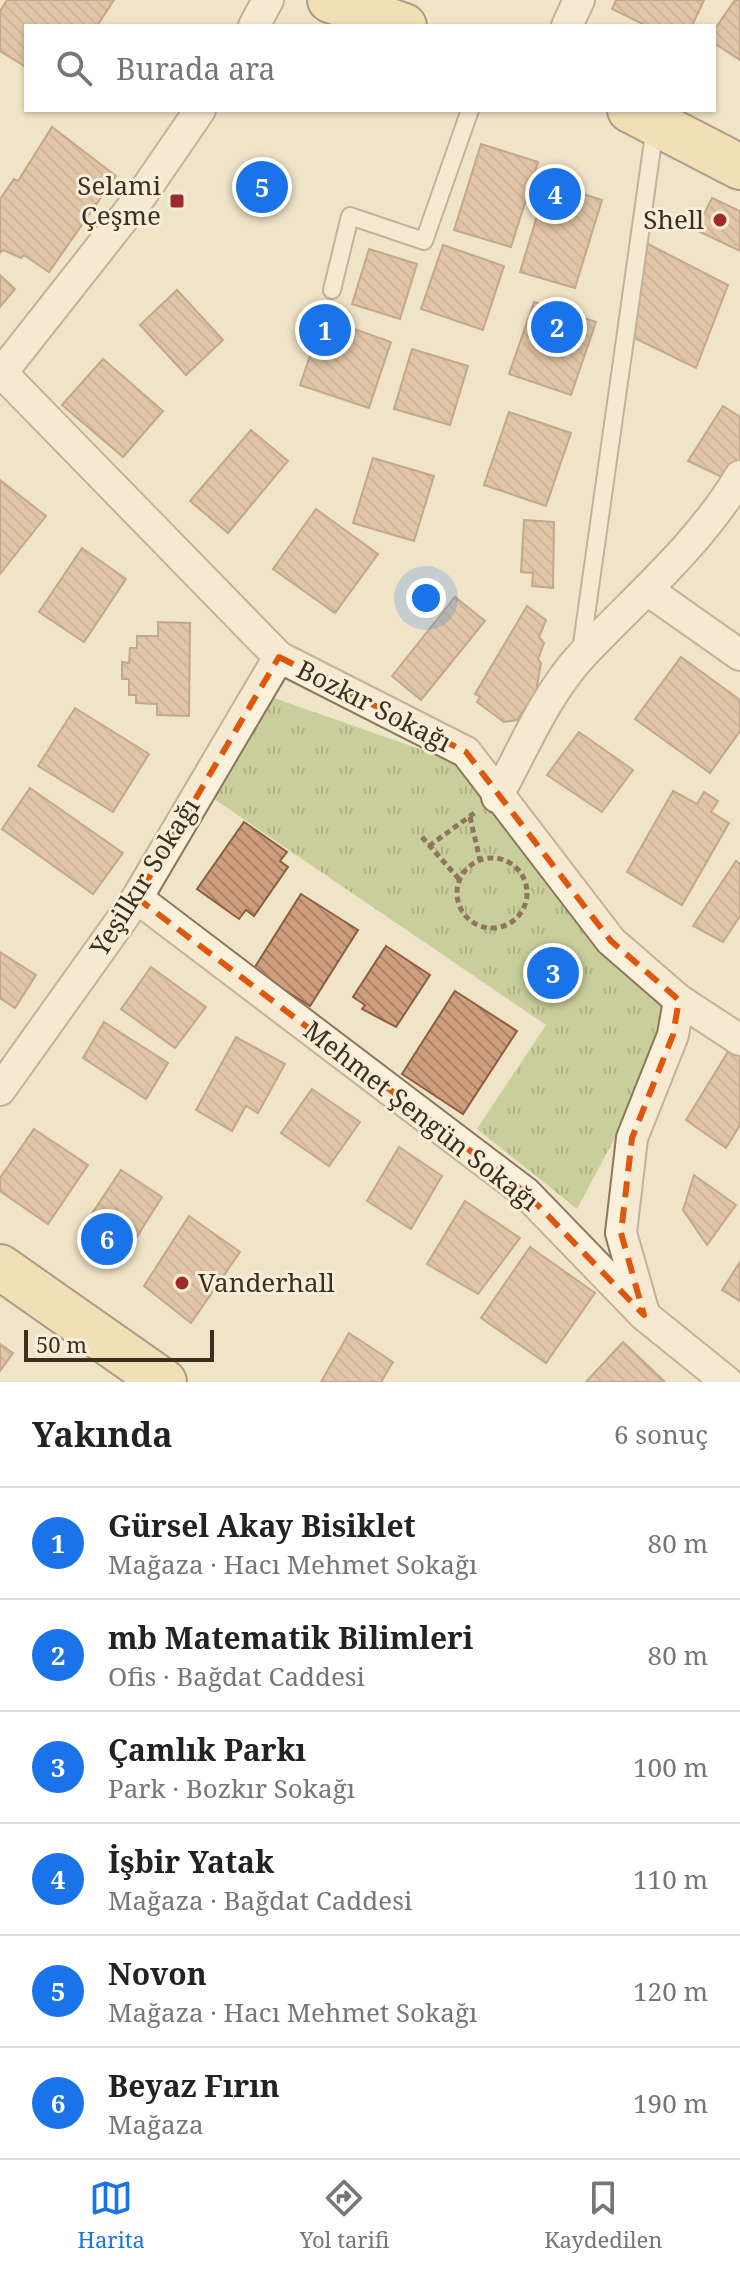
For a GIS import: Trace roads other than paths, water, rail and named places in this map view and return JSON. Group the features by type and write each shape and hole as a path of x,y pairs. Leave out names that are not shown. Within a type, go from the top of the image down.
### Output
{"main road":[{"path":"330,0 398,24"},
{"path":"643,116 740,167"},
{"path":"0,1267 164,1382"}],"street":[{"path":"255,24 268,0"},
{"path":"568,24 579,0"},
{"path":"1,374 122,220 199,112"},
{"name":"Bozkır Sokağı","path":"1,374 279,657 466,752 497,797 611,941 679,1000 740,1040"},
{"path":"497,797 554,693 581,657 649,591 740,476"},
{"path":"649,591 740,655"},
{"name":"Yeşilkır Sokağı","path":"0,1090 137,898 279,657"},
{"name":"Mehmet Şengün Sokağı","path":"137,898 526,1193 644,1315 727,1382"},
{"path":"644,1315 621,1233 632,1138 673,1035 679,1000"}],"lane":[{"path":"332,290 350,216 424,241 469,112"},
{"path":"581,657 643,116"}],"place":[{"name":"Novon","path":"262,187"},
{"name":"İşbir Yatak","path":"555,194"},
{"name":"Selami Çeşme","path":"177,201"},
{"name":"Shell","path":"720,220"},
{"name":"mb Matematik Bilimleri","path":"557,327"},
{"name":"Gürsel Akay Bisiklet","path":"325,330"},
{"name":"Çamlık Parkı","path":"553,973"},
{"name":"Beyaz Fırın","path":"107,1239"},
{"name":"Vanderhall","path":"182,1283"}]}
